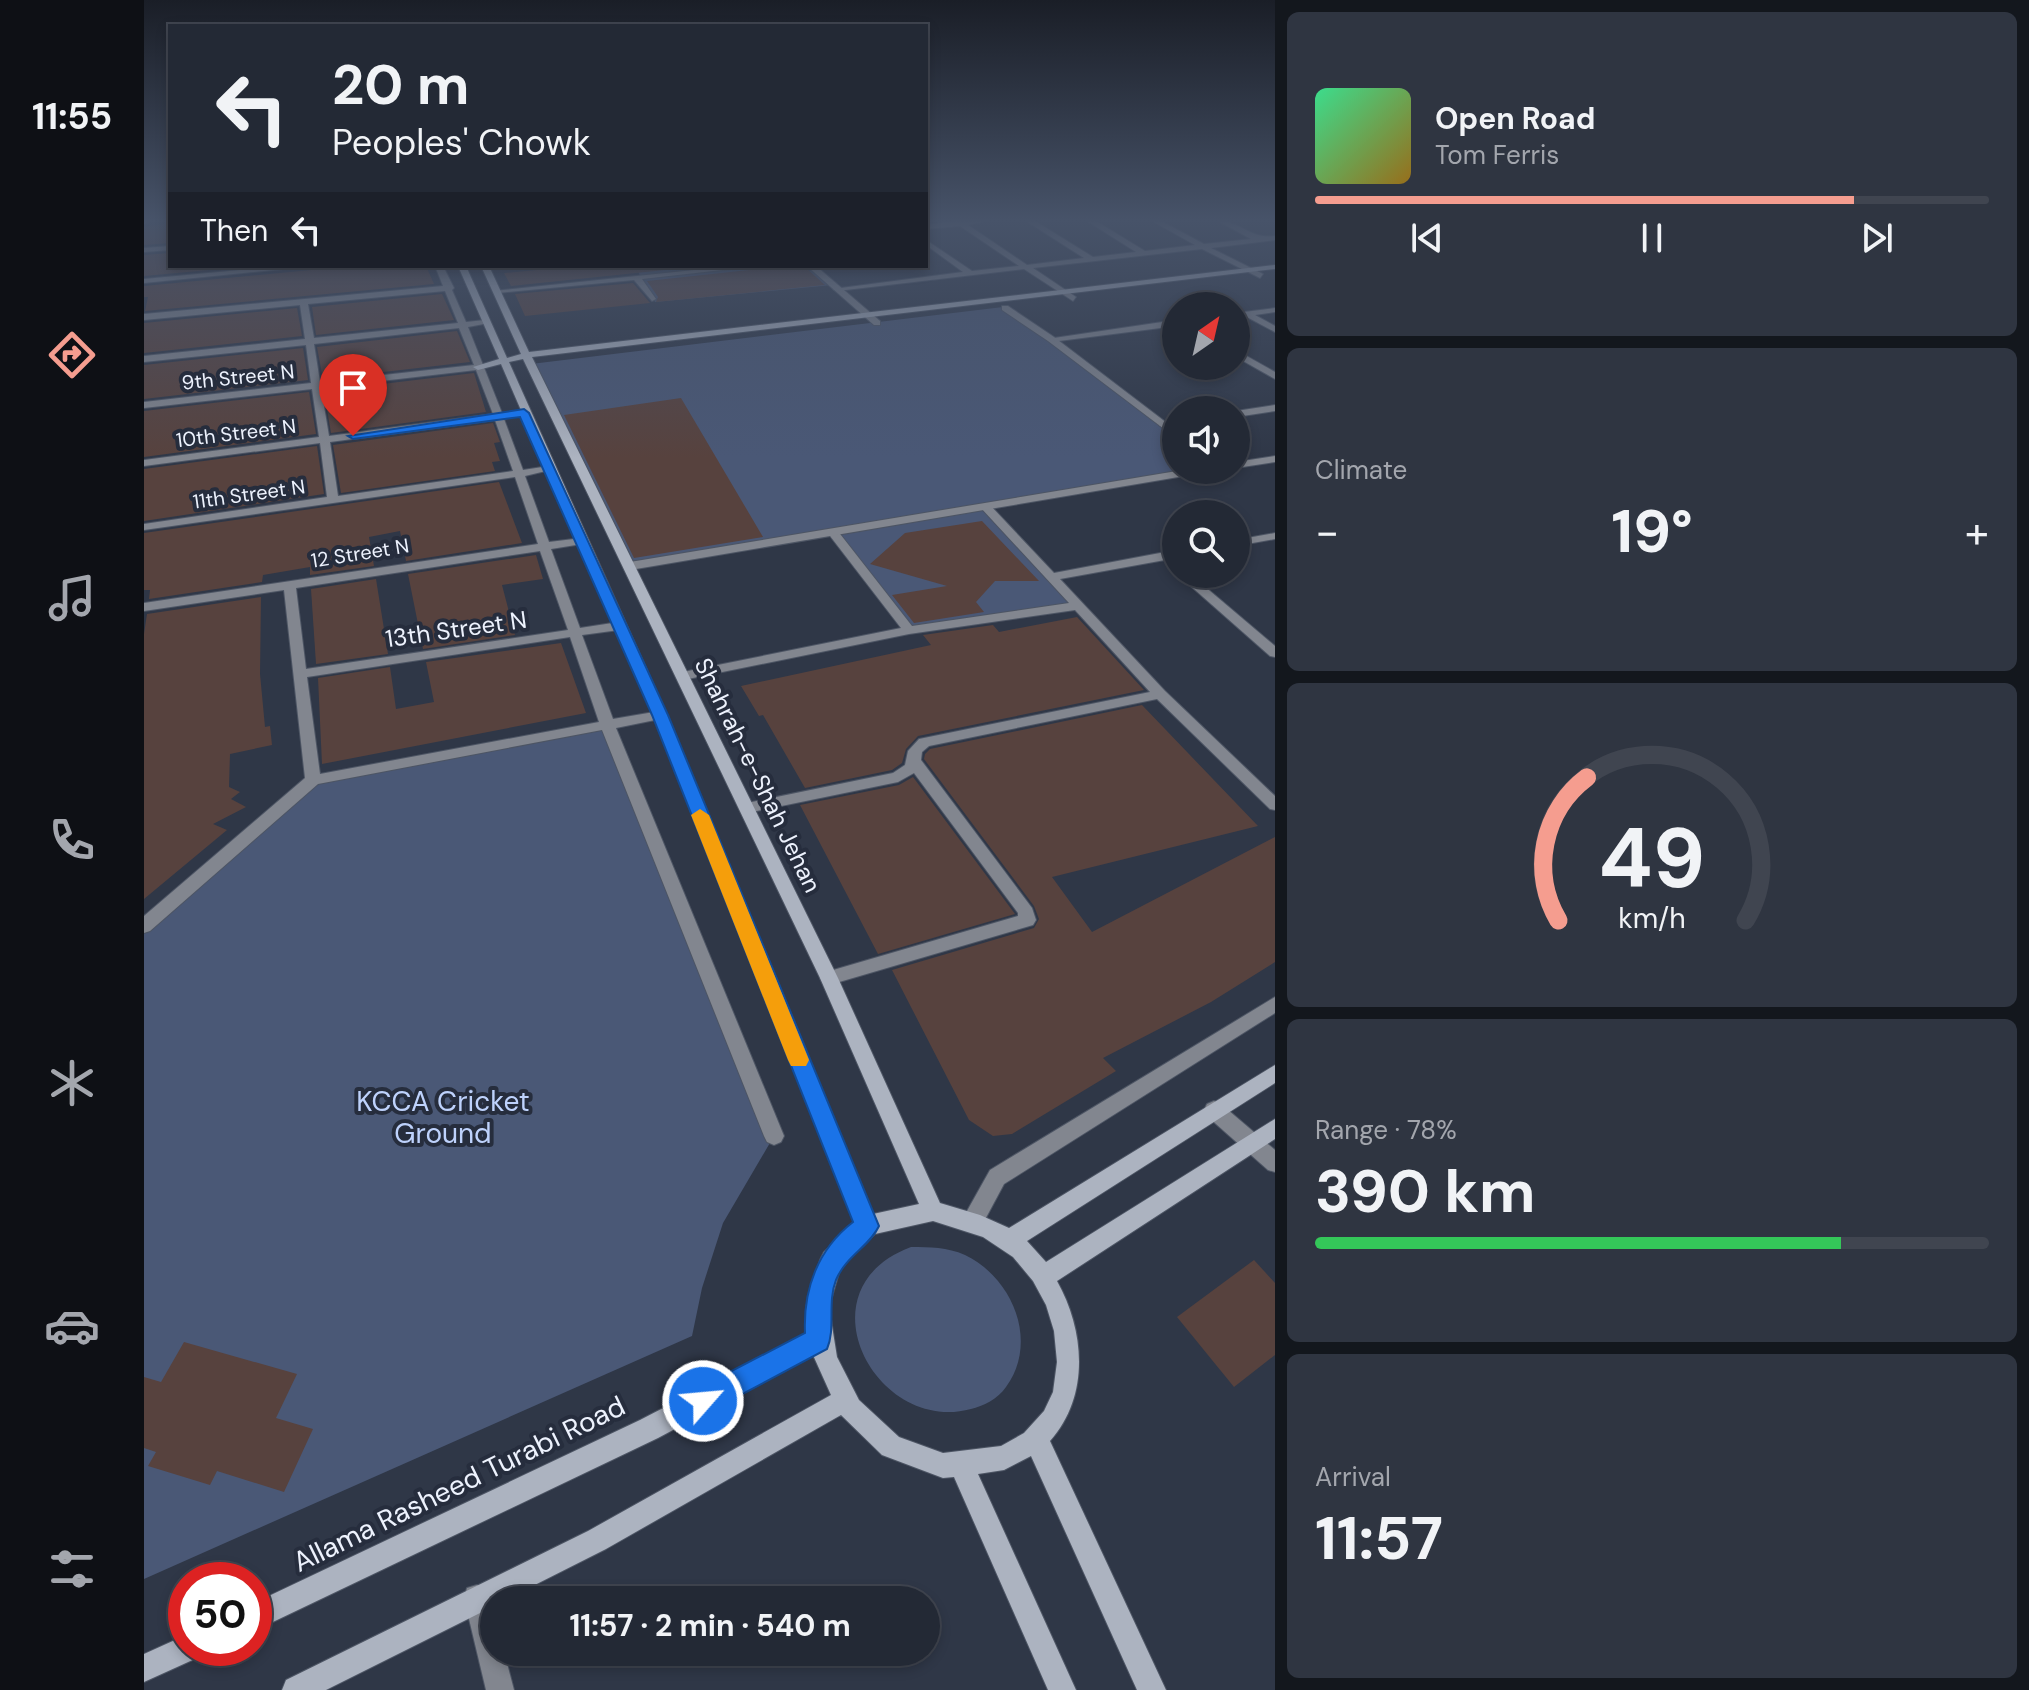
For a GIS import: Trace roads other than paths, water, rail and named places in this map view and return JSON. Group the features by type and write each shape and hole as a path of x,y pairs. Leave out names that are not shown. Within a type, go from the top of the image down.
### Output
{"main road":[{"path":"476,300 660,715 867,1226"},
{"name":"Shahrah-e-Shah Jehan","path":"502,300 555,418 829,978 933,1211"},
{"path":"531,360 996,300"},
{"path":"478,367 1066,300"},
{"path":"1009,1240 1275,1073"},
{"path":"1043,1277 1275,1128"},
{"path":"933,1211 973,1220 1009,1240 1043,1277 1061,1309 1070,1344 1069,1379 1057,1412 1036,1439 1014,1454 989,1463 962,1466 917,1458 875,1435 843,1401 827,1371 818,1340 817,1311 827,1273 848,1241 867,1226 910,1212 933,1211"},
{"name":"Allama Rasheed Turabi Road","path":"272,1608 649,1429 818,1340"},
{"path":"296,1690 597,1540 843,1401"},
{"path":"1036,1439 1152,1690"},
{"path":"962,1466 1062,1690"},
{"path":"144,1668 168,1657"}],"street":[{"path":"144,317 326,300"},
{"path":"454,300 545,546 573,634 774,1136"},
{"path":"850,300 877,323"},
{"path":"304,302 333,500"},
{"path":"1005,308 1162,423"},
{"path":"1250,314 1275,310"},
{"path":"1250,316 1275,329"},
{"path":"144,359 485,323"},
{"path":"1051,339 1162,325"},
{"path":"1250,361 1275,376"},
{"name":"9th Street N","path":"144,405 478,367"},
{"path":"1250,412 1275,408"},
{"name":"10th Street N","path":"144,463 524,413"},
{"path":"1250,463 1275,459"},
{"name":"11th Street N","path":"144,527 549,469"},
{"path":"630,566 1162,477"},
{"path":"985,506 1160,694 1275,805"},
{"path":"833,532 909,630"},
{"path":"1250,540 1275,536"},
{"name":"12 Street N","path":"144,607 582,541"},
{"path":"1050,577 1162,556"},
{"path":"289,584 313,780"},
{"path":"1199,588 1275,653"},
{"path":"683,676 909,630 1077,606"},
{"name":"13th Street N","path":"300,674 619,626"},
{"path":"829,978 1027,920 1026,912 915,763 915,751 924,742 1160,694"},
{"path":"144,926 313,780 660,715"},
{"path":"747,808 898,777 915,763"},
{"path":"973,1220 997,1177 1275,1004"},
{"path":"1214,1110 1275,1163"},
{"path":"477,1598 500,1690"}],"park label":[{"name":"KCCA Cricket Ground","path":"443,1117"}]}
